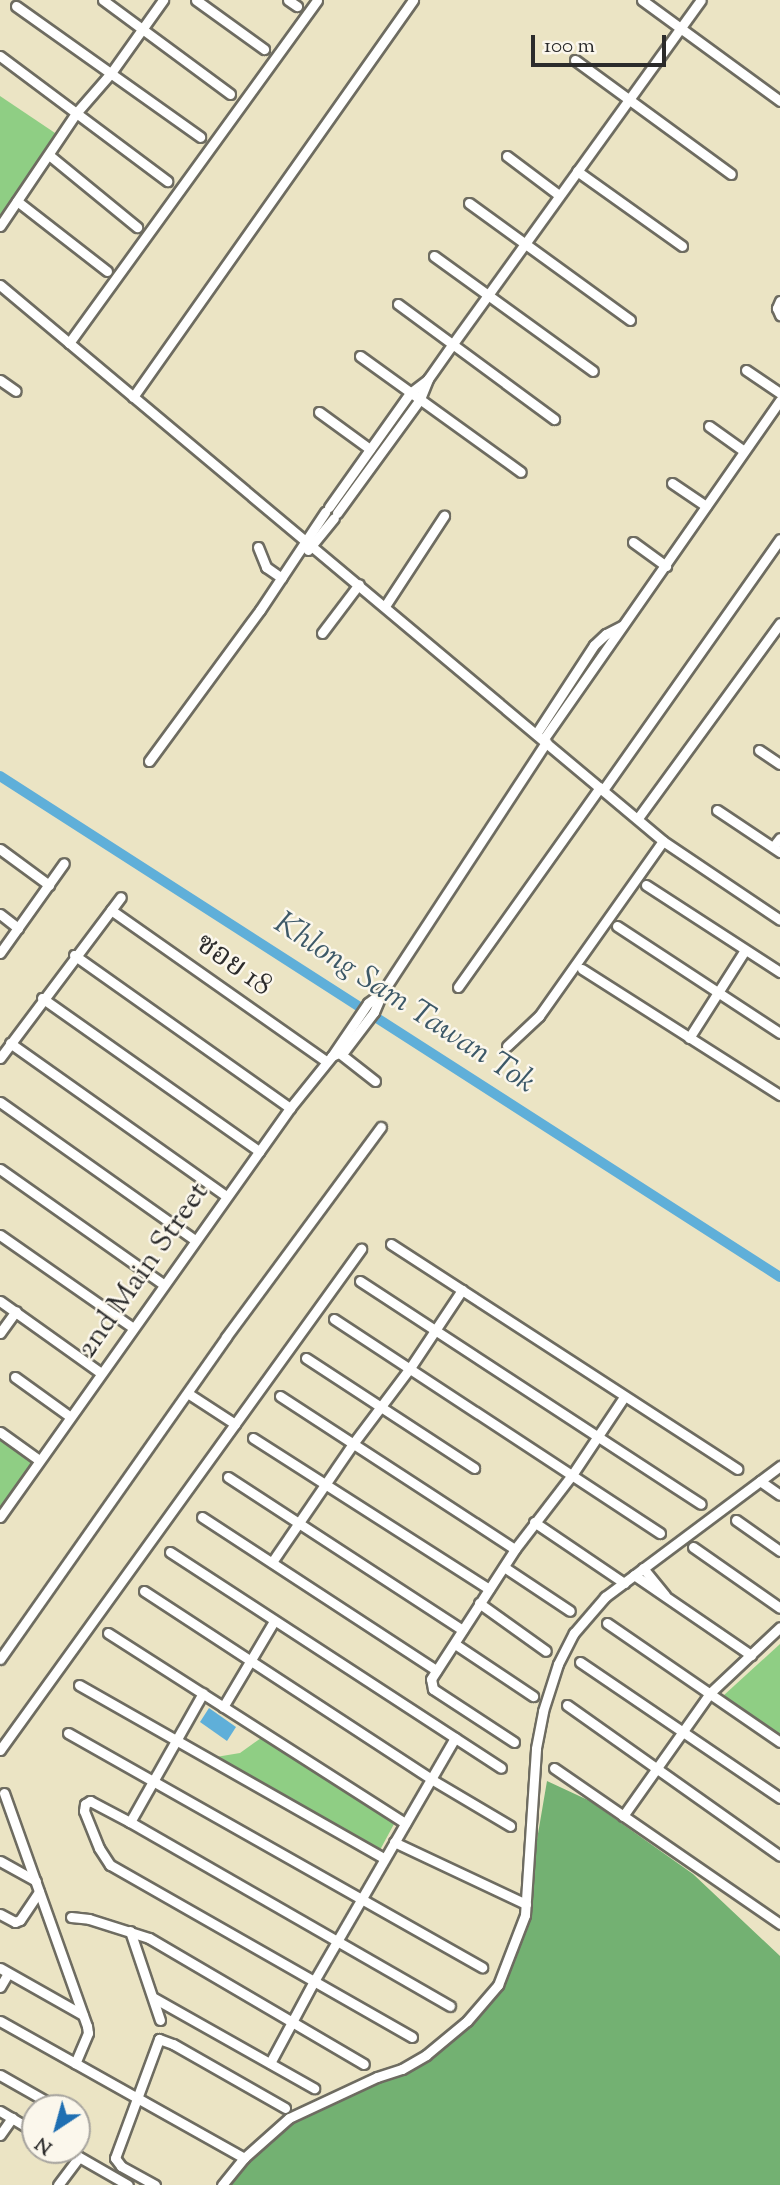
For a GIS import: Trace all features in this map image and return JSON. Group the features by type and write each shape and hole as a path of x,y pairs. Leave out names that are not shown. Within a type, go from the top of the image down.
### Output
{"street":[{"path":"103,0 230,94"},
{"path":"0,226 77,112 111,73 163,0"},
{"path":"197,0 264,49"},
{"path":"288,0 297,6"},
{"path":"69,343 317,0"},
{"path":"132,397 413,0"},
{"path":"642,0 780,101"},
{"path":"149,761 296,559 420,399 428,379 701,0"},
{"path":"16,6 200,137"},
{"path":"2,60 77,112 167,181"},
{"path":"575,60 731,174"},
{"path":"49,155 137,227"},
{"path":"507,156 559,195"},
{"path":"577,171 682,246"},
{"path":"17,201 107,271"},
{"path":"469,203 630,320"},
{"path":"434,256 593,370"},
{"path":"0,285 663,841 780,920"},
{"path":"780,301 777,308 780,314"},
{"path":"398,304 554,419"},
{"path":"360,356 521,472"},
{"path":"746,370 780,393"},
{"path":"331,513 370,449 410,393 428,379"},
{"path":"0,380 16,391"},
{"path":"633,542 666,566 780,400"},
{"path":"319,412 370,449"},
{"path":"709,426 744,451"},
{"path":"672,483 706,506"},
{"path":"385,606 444,516"},
{"path":"458,987 780,540"},
{"path":"258,547 266,567 282,578"},
{"name":"2nd Main Street","path":"0,1517 132,1327 290,1108 382,993 541,739 594,645 606,634 623,626 666,566"},
{"path":"322,633 359,584"},
{"path":"638,818 780,623"},
{"path":"759,750 780,764"},
{"path":"717,810 777,850 780,838"},
{"path":"507,1046 540,1016 663,841"},
{"path":"0,849 49,885"},
{"path":"0,953 65,863"},
{"path":"646,885 780,972"},
{"path":"0,1058 42,998 121,897"},
{"name":"ซอย 18","path":"111,910 375,1081"},
{"path":"0,914 18,928"},
{"path":"617,926 780,1033"},
{"path":"689,1038 746,950"},
{"path":"74,956 290,1108"},
{"path":"582,969 780,1095"},
{"path":"42,998 259,1152"},
{"path":"10,1043 226,1196"},
{"path":"0,1102 195,1240"},
{"path":"0,1660 189,1394 226,1337 382,1127"},
{"path":"0,1169 163,1284"},
{"path":"0,1235 132,1327"},
{"path":"391,1244 737,1469"},
{"path":"0,1750 361,1249"},
{"path":"360,1281 701,1504"},
{"path":"272,1562 352,1445 410,1368 461,1290"},
{"path":"0,1301 101,1373"},
{"path":"0,1332 16,1311"},
{"path":"334,1319 660,1533"},
{"path":"306,1358 474,1468"},
{"path":"15,1377 69,1416"},
{"path":"189,1394 235,1424"},
{"path":"281,1396 352,1445 515,1549"},
{"path":"514,1742 433,1689 431,1679 515,1549 572,1475 624,1397"},
{"path":"0,1432 38,1460"},
{"path":"253,1438 489,1589"},
{"path":"222,2185 244,2158 289,2118 377,2077 402,2069 426,2055 467,2021 498,1985 525,1915 536,1748 548,1690 574,1633 605,1597 780,1466"},
{"path":"228,1477 463,1630"},
{"path":"760,1481 780,1495"},
{"path":"202,1517 436,1670"},
{"path":"736,1520 780,1551"},
{"path":"534,1522 624,1583"},
{"path":"693,1547 780,1608"},
{"path":"170,1552 501,1768"},
{"path":"504,1567 570,1611"},
{"path":"643,1569 666,1597"},
{"path":"634,1575 751,1655"},
{"path":"144,1591 431,1779 510,1826"},
{"path":"479,1603 547,1651"},
{"path":"223,1707 274,1621"},
{"path":"607,1623 780,1742"},
{"path":"623,1815 681,1730 710,1693 780,1627"},
{"path":"108,1633 405,1823"},
{"path":"455,1644 533,1696"},
{"path":"580,1662 780,1798"},
{"path":"79,1685 384,1858"},
{"path":"130,1822 203,1693"},
{"path":"567,1705 780,1856"},
{"path":"68,1733 482,1967"},
{"path":"270,2063 360,1900 455,1738"},
{"path":"554,1768 780,1924"},
{"path":"4,1793 88,2033 75,2063"},
{"path":"412,2037 110,1865 89,1823 85,1804 90,1801 130,1822 450,2006"},
{"path":"394,1842 526,1904"},
{"path":"0,1861 36,1881"},
{"path":"0,1914 15,1922 20,1920 39,1892"},
{"path":"71,1917 149,1938 364,2064"},
{"path":"130,1931 160,2020"},
{"path":"0,1987 4,1971 83,2015"},
{"path":"154,1998 314,2088"},
{"path":"0,2021 244,2158"},
{"path":"155,2185 121,2166 115,2158 159,2039 173,2044 285,2108"},
{"path":"0,2075 33,2094"},
{"path":"0,2111 21,2123"},
{"path":"0,2135 12,2118"},
{"path":"58,2185 74,2164"},
{"path":"91,2164 128,2185"}],"green space":[{"path":"0,96 64,139 0,227"},
{"path":"0,1439 37,1465 0,1517"},
{"path":"780,1644 780,1734 779,1735 723,1696"},
{"path":"261,1738 394,1824 380,1850 216,1757 240,1753"},
{"path":"547,1781 590,1801 693,1874 780,1956 780,2185 222,2185 289,2118 426,2055 498,1985 526,1904"}],"water":[{"path":"209,1708 236,1727 227,1741 200,1722"}],"waterway":[{"name":"Khlong Sam Tawan Tok","path":"0,776 780,1277"}]}
